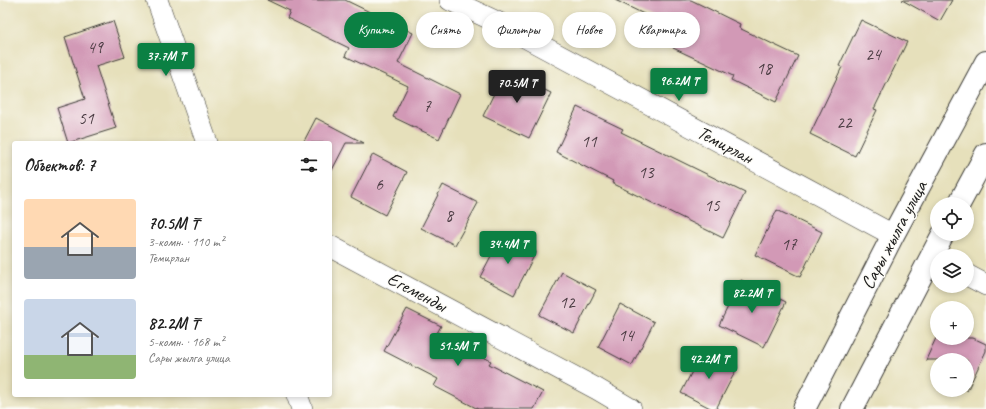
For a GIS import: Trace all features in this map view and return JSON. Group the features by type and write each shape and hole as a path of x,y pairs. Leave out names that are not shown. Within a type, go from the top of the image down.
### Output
{"street":[{"path":"157,0 206,141"},
{"name":"Темирлан","path":"450,0 496,22 893,235"},
{"name":"Сары жылга улица","path":"804,409 893,235 986,62"},
{"path":"963,197 986,154"},
{"name":"Егеменды","path":"332,247 597,389 630,409"},
{"path":"852,409 930,264"},
{"path":"974,279 986,285"},
{"path":"298,397 302,409"}],"building":[{"path":"267,0 345,0 370,12 344,12 344,46 287,18 290,11"},
{"path":"615,0 691,0 740,24 739,28 798,56 776,102 731,80 733,76 673,48 700,48 700,12 640,12"},
{"path":"902,0 952,0 940,21"},
{"path":"861,20 907,42 874,109 877,110 855,156 810,134 842,67 839,66"},
{"path":"113,21 125,57 96,66 116,128 74,141 67,141 57,108 85,99 65,37"},
{"path":"408,31 413,33 408,43"},
{"path":"349,48 406,48 398,63 460,94 439,139 393,117 408,86 345,56"},
{"path":"505,71 551,93 529,138 483,116"},
{"path":"577,107 623,129 621,132 745,193 723,238 612,183 613,181 556,152"},
{"path":"316,118 364,143 346,143 332,170 332,141 304,141"},
{"path":"373,154 407,172 385,215 351,197"},
{"path":"443,185 478,203 455,245 421,228"},
{"path":"777,210 822,232 800,277 755,255"},
{"path":"502,235 536,252 514,295 480,277"},
{"path":"562,272 596,290 574,333 539,315"},
{"path":"741,280 786,302 764,347 719,325"},
{"path":"620,304 654,322 632,365 598,347"},
{"path":"407,309 441,326 437,333 491,361 489,364 543,392 534,409 478,409 434,386 438,379 384,351"},
{"path":"974,338 986,344 986,351 974,376 974,353 930,353 930,360 926,360 933,345 974,345"},
{"path":"703,350 737,368 716,409 712,409 681,393"}]}
